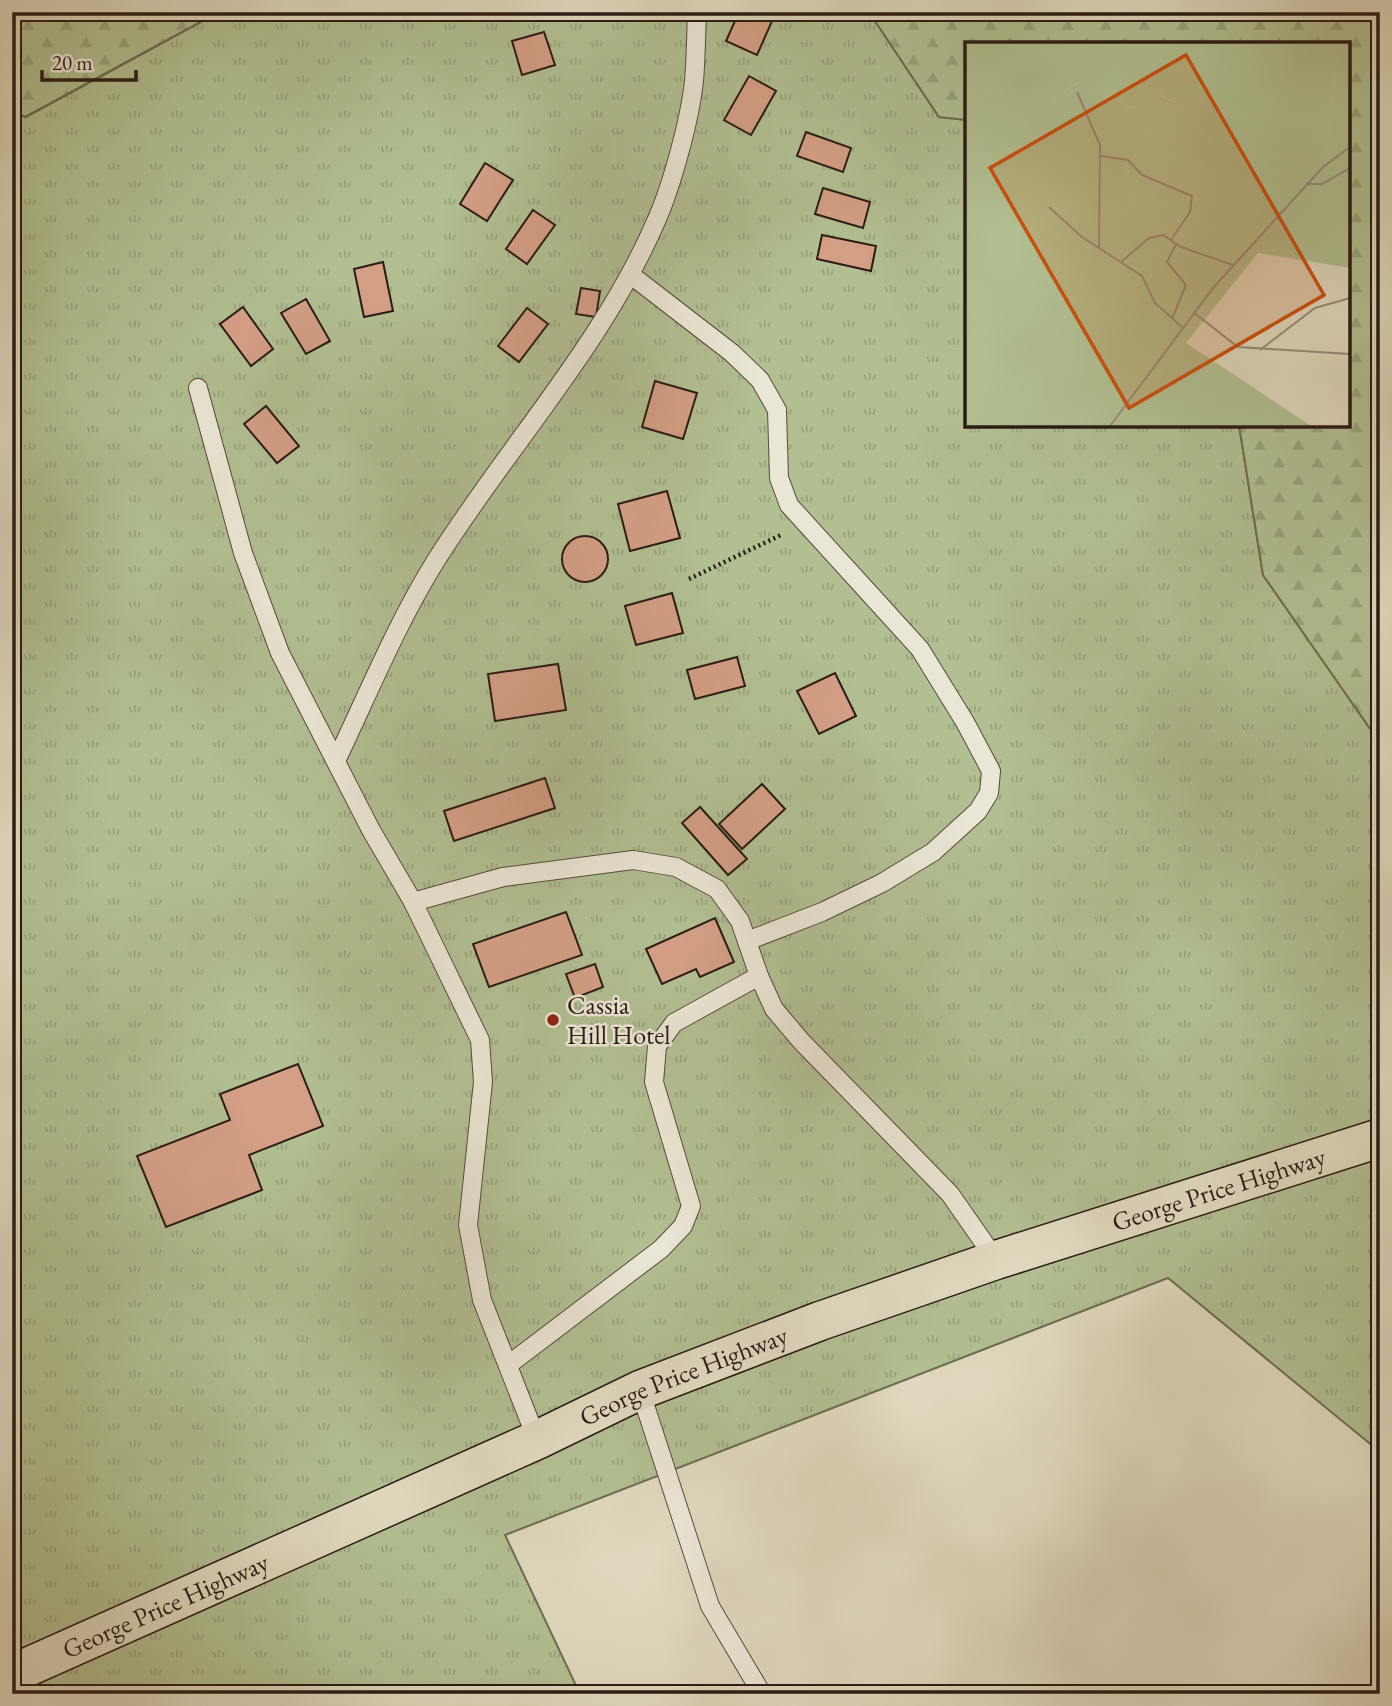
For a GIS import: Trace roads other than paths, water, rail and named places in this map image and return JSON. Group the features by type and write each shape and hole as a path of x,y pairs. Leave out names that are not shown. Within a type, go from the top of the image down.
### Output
{"highway":[{"name":"George Price Highway","path":"12,1674 537,1440 640,1390 820,1321 996,1260 1380,1138"}],"lane":[{"path":"336,761 406,612 436,560 583,349 631,275 658,217 680,146 694,83 697,12"},
{"path":"631,275 732,353 760,380 777,410 779,478 789,505 920,649 965,722 991,771 989,793 978,811 923,859 882,883 822,912 747,941"},
{"path":"198,388 243,553 280,653 371,830 413,902 480,1040 483,1082 468,1226 482,1300 537,1440"},
{"path":"413,902 503,877 633,860 676,867 717,889 740,921 774,1009 801,1041 950,1194 996,1260"},
{"path":"508,1365 661,1249 683,1226 691,1206 654,1082 657,1046 674,1023 759,976"},
{"path":"640,1390 710,1606 762,1694"}],"place":[{"name":"Cassia Hill Hotel","path":"553,1020"}]}
